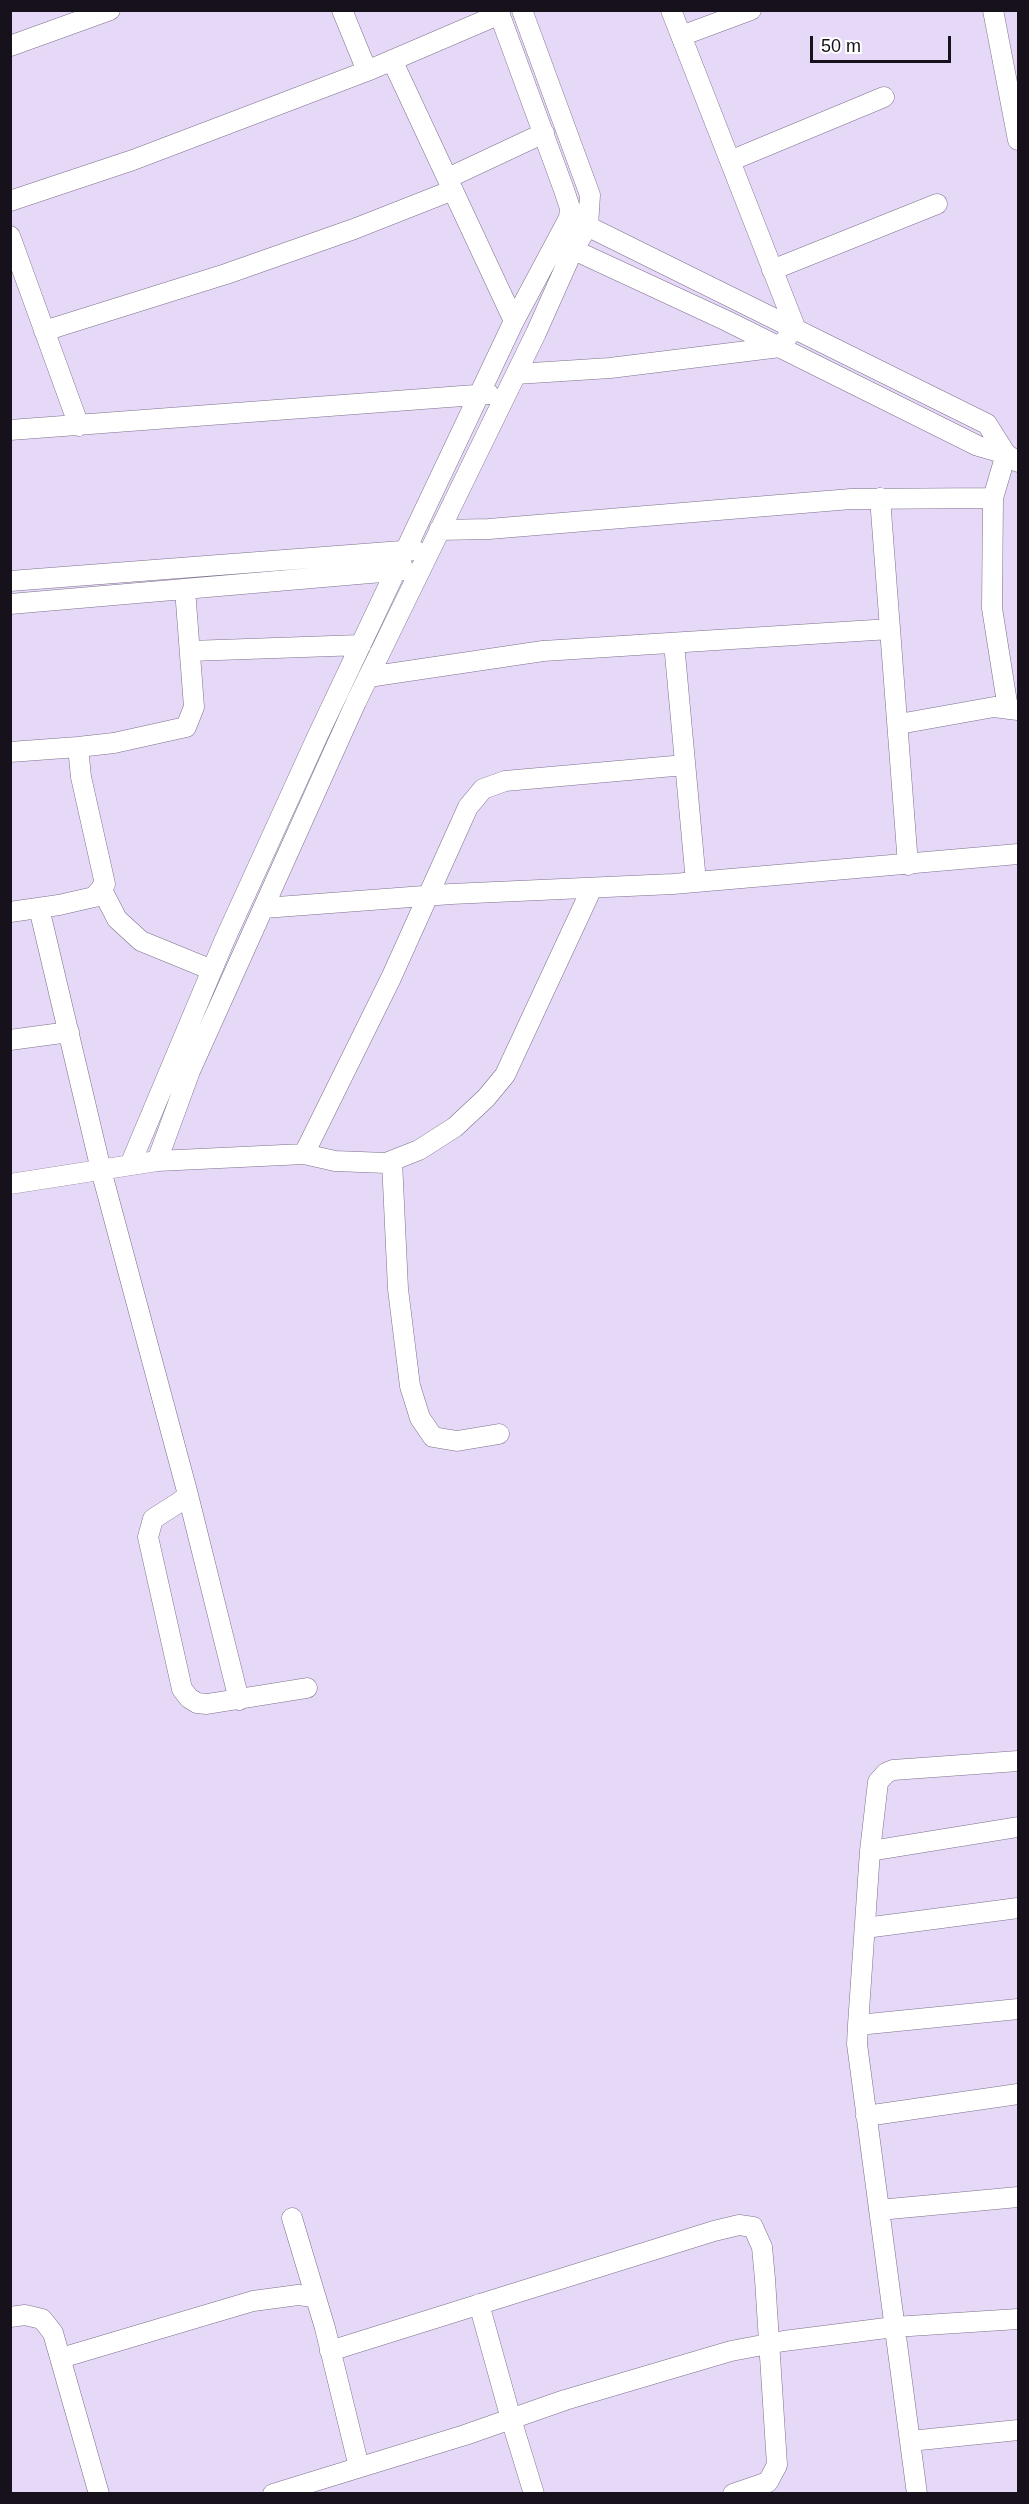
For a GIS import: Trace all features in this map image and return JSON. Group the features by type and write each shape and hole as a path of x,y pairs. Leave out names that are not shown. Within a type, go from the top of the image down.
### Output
{"street":[{"path":"10,46 110,10"},
{"path":"342,10 367,71"},
{"path":"130,1165 212,970 360,645 514,321 565,246 588,226 590,195 522,10"},
{"path":"671,10 795,327"},
{"path":"681,36 751,10"},
{"path":"993,10 1009,44 1018,140"},
{"path":"10,201 133,160 367,71 499,12 570,208 565,246 516,374 368,677 190,1071 157,1161"},
{"path":"392,60 514,321"},
{"path":"730,161 884,98"},
{"path":"44,331 226,274 354,229 450,184 544,133"},
{"path":"772,270 937,204"},
{"path":"569,218 987,423 1012,458"},
{"path":"10,236 79,426"},
{"path":"565,246 780,347 978,446 1012,458"},
{"path":"516,374 610,368 780,347 795,327"},
{"path":"10,430 506,393"},
{"path":"899,724 994,707 1013,710 992,608 993,498 1012,458"},
{"path":"439,530 489,529 880,498 993,498"},
{"path":"880,498 908,865"},
{"path":"10,581 430,549"},
{"path":"10,604 420,569"},
{"path":"10,752 114,743 186,727 194,707 185,589"},
{"path":"368,677 543,651 890,629"},
{"path":"674,643 696,882"},
{"path":"190,651 360,645"},
{"path":"10,912 94,897 105,884 81,777 78,747"},
{"path":"304,1154 391,978 468,807 483,789 505,781 685,765"},
{"path":"264,909 426,896 696,882 1018,854"},
{"path":"101,888 117,919 141,941 212,970"},
{"path":"10,1184 157,1161 304,1154 334,1161 386,1163 419,1150 455,1127 486,1098 505,1075 592,888"},
{"path":"39,908 100,1170 187,1491 239,1700"},
{"path":"10,1040 69,1032"},
{"path":"392,1161 398,1288 410,1386 420,1418 433,1437 457,1441 498,1434"},
{"path":"187,1491 185,1498 153,1519 148,1536 182,1689 189,1698 197,1703 207,1704 307,1688"},
{"path":"917,2493 856,2044 870,1851 878,1782 886,1773 893,1770 1018,1761"},
{"path":"870,1851 1018,1827"},
{"path":"865,1928 1018,1908"},
{"path":"858,2025 1018,2009"},
{"path":"866,2116 1018,2094"},
{"path":"879,2210 1018,2197"},
{"path":"292,2218 330,2351 359,2467"},
{"path":"330,2351 714,2231 739,2225 753,2227 762,2247 777,2465 768,2482 733,2493"},
{"path":"61,2358 253,2301 298,2295 314,2296"},
{"path":"479,2304 534,2493"},
{"path":"10,2317 25,2315 42,2319 53,2333 99,2493"},
{"path":"273,2493 731,2351 769,2343 894,2327 1018,2319"},
{"path":"909,2441 1018,2430"}]}
